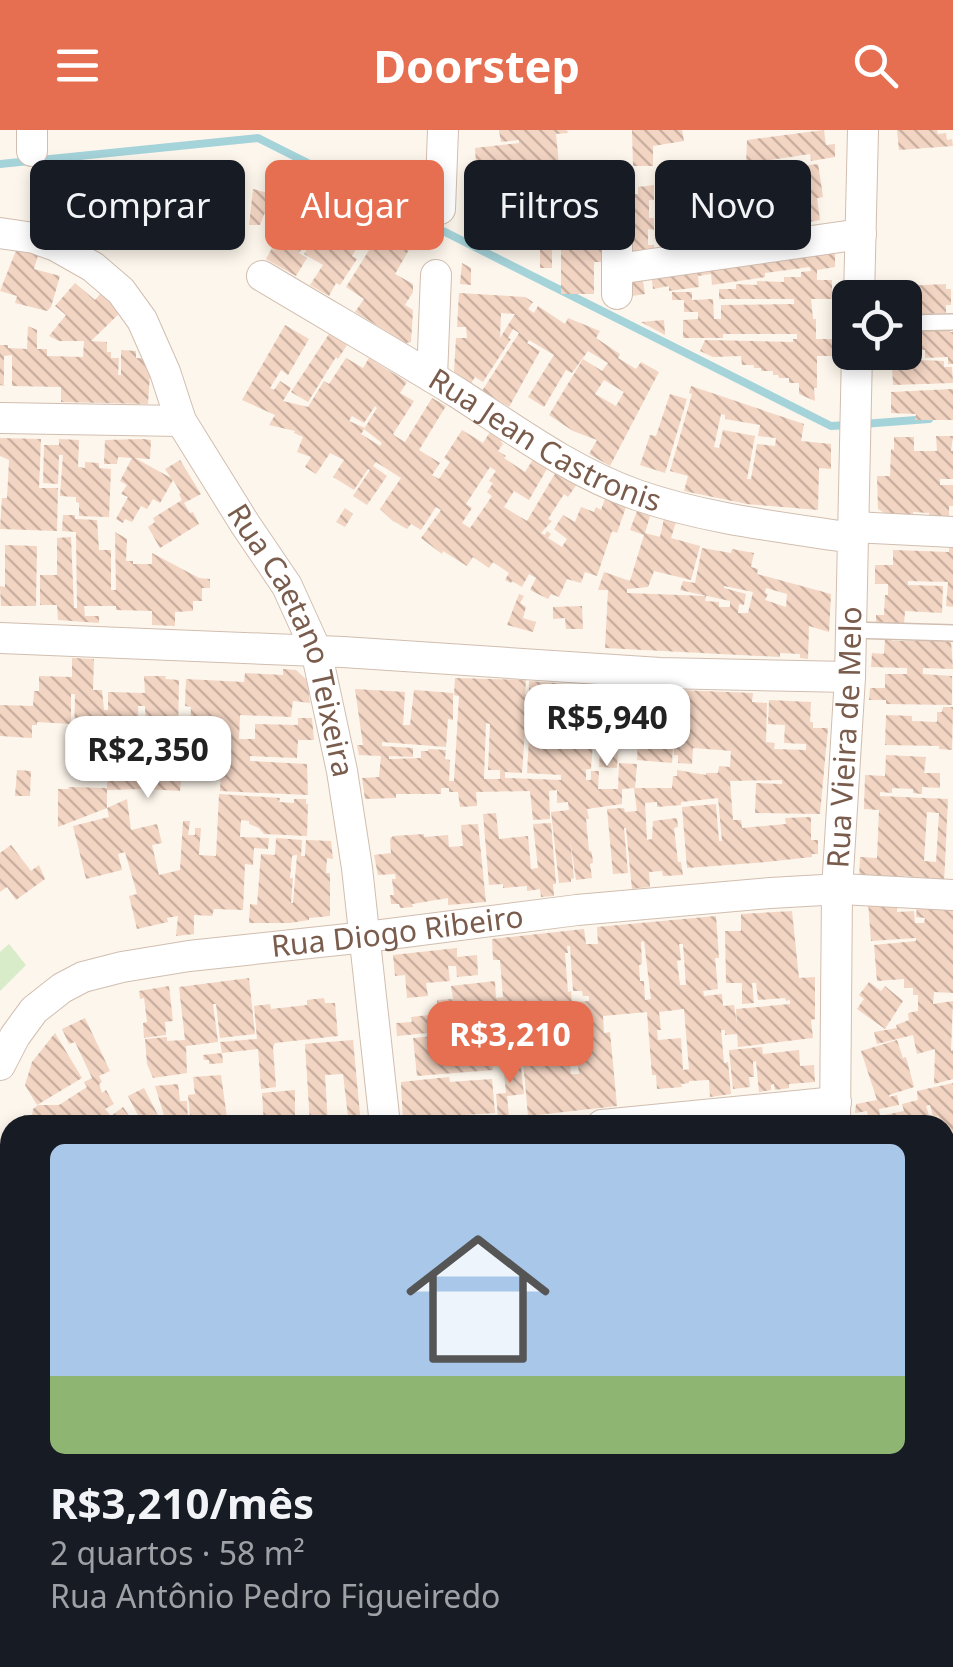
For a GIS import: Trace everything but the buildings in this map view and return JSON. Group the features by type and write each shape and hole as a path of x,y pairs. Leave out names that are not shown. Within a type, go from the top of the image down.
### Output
{"street":[{"path":"442,160 443,130"},
{"path":"860,280 863,130"},
{"name":"Rua Caetano Teixeira","path":"0,234 34,238 56,246 93,266 121,291 142,320 181,421 287,586 316,650 342,771 366,938 384,1115"},
{"path":"617,250 617,282 862,234"},
{"path":"432,377 436,275"},
{"name":"Rua Jean Castronis","path":"262,276 578,468 636,495 763,525 853,533 953,532"},
{"name":"Rua Vieira de Melo","path":"835,1114 837,890 850,677 857,370"},
{"path":"0,418 181,421"},
{"path":"0,638 316,650 660,673 850,677"},
{"name":"Rua Diogo Ribeiro","path":"0,1065 34,1010 83,977 122,967 577,910 770,893 837,890 953,895"}],"lane":[{"path":"922,323 953,322"},
{"path":"851,630 953,634"}],"green space":[{"path":"9,944 26,965 0,991 0,952"}],"waterway":[{"path":"0,164 258,138 831,426 849,425"},
{"path":"863,424 929,419"}]}
